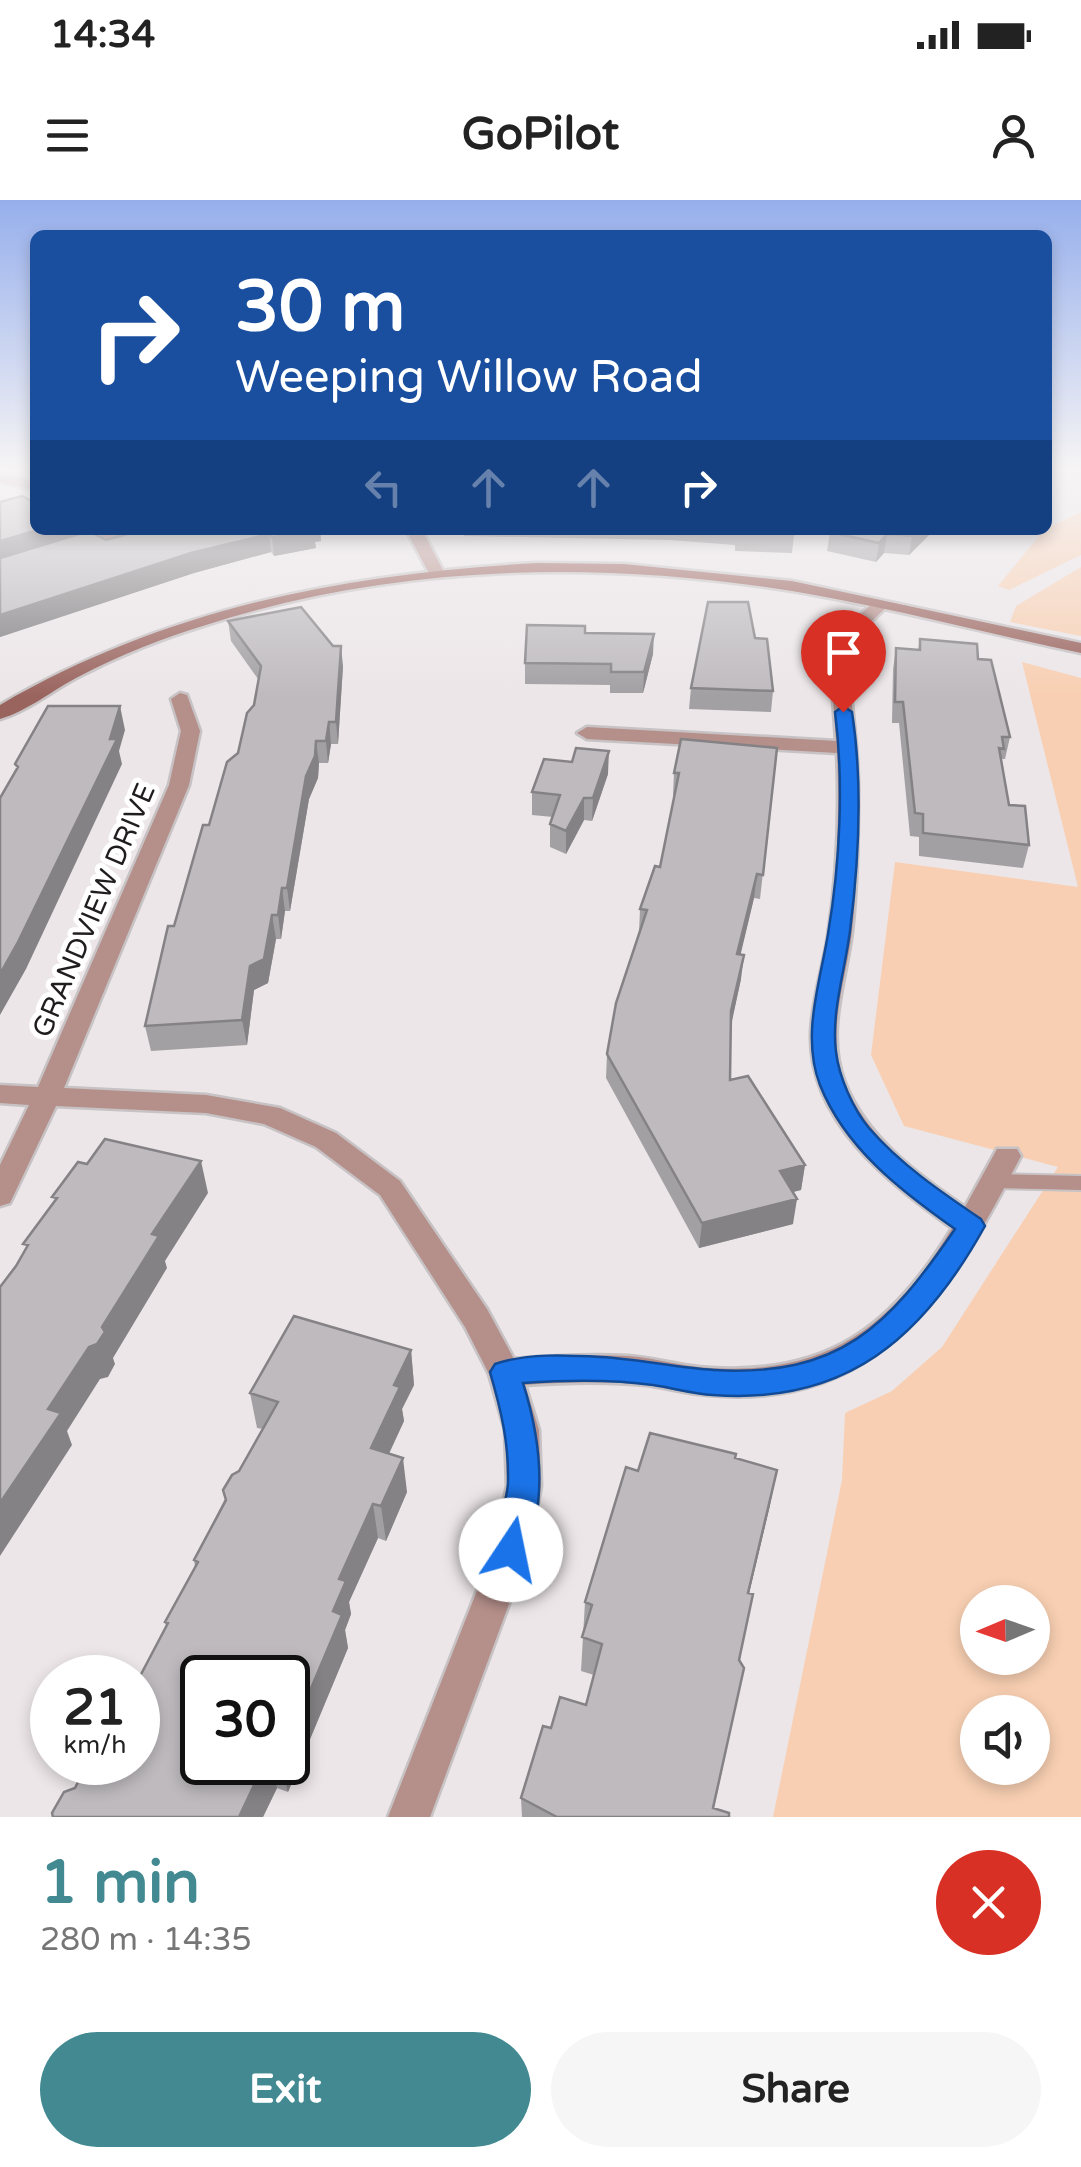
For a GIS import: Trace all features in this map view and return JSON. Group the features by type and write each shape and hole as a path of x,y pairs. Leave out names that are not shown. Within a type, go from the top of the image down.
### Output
{"street":[{"path":"53,553 76,545"},
{"path":"422,545 436,574"},
{"path":"0,713 121,650 184,628 332,589 436,574 542,568 678,572 794,586 1081,648"},
{"path":"880,605 838,643 838,675 848,748 840,932 827,996 824,1051 832,1085 858,1132 919,1190 971,1226"},
{"name":"GRANDVIEW DRIVE","path":"0,1195 47,1096 178,785 192,738 192,718 180,699"},
{"path":"586,733 848,748"},
{"path":"0,1094 206,1104 270,1115 326,1140 390,1188 476,1318 505,1372 522,1430 524,1486 511,1550 409,1817"},
{"path":"505,1372 570,1367 650,1372 711,1382 764,1383 812,1376 859,1355 896,1324 934,1282 971,1226 1000,1169"}],"lane":[{"path":"1000,1169 1081,1183"}],"shaded area":[{"path":"1031,545 1081,545 1081,555 1009,590 998,586"},
{"path":"1081,567 1081,636 1010,622 1016,606"},
{"path":"1022,662 1081,678 1081,1817 773,1817 842,1480 845,1413 892,1391 942,1347 1058,1167 904,1126 871,1055 895,862 1078,887"}],"building":[{"path":"41,545 222,545 0,615 0,558"},
{"path":"708,602 748,602 755,638 767,639 773,691 691,688"},
{"path":"301,607 333,646 341,646 336,722 329,722 326,741 316,741 315,756 306,776 287,888 282,888 278,915 272,915 264,959 250,966 242,1020 145,1026 168,926 174,926 203,825 209,825 227,762 238,753 247,713 254,705 261,666 228,621"},
{"path":"527,625 585,626 585,633 654,634 644,672 611,672 611,664 525,663"},
{"path":"920,639 977,644 978,659 991,660 1010,737 1002,737 1004,749 999,748 1009,805 1025,806 1029,845 923,833 923,814 915,813 903,702 895,702 896,648 920,650"},
{"path":"48,706 120,706 110,739 117,739 0,974 0,798"},
{"path":"681,739 777,748 763,875 757,874 737,954 744,955 731,1011 730,1080 748,1076 805,1165 780,1171 797,1199 702,1223 607,1054 616,1003 647,910 640,909 655,866 660,867 679,773 674,773"},
{"path":"576,748 609,751 593,798 584,798 566,831 550,824 560,795 532,792 544,759 572,762"},
{"path":"105,1139 201,1161 152,1234 159,1236 102,1327 105,1332 97,1344 89,1347 48,1409 61,1413 0,1503 0,1287 28,1245 23,1244 57,1198 52,1197 78,1162 87,1164"},
{"path":"294,1316 411,1350 394,1385 400,1387 371,1448 403,1458 381,1506 373,1504 339,1579 346,1581 333,1611 342,1615 310,1691 310,1655 180,1655 180,1785 254,1785 239,1817 53,1817 64,1792 76,1785 160,1785 160,1655 151,1655 226,1500 223,1490 239,1471 278,1402 250,1393"},
{"path":"650,1433 736,1454 735,1458 777,1470 748,1593 753,1594 739,1660 744,1668 713,1808 729,1813 729,1817 557,1817 521,1798 543,1726 551,1728 560,1697 586,1705 602,1644 582,1637 592,1605 585,1602 626,1467 638,1471"}],"route":[{"path":"511,1550 524,1486 522,1430 505,1372 570,1367 650,1372 711,1382 764,1383 812,1376 859,1355 896,1324 934,1282 971,1226 919,1190 858,1132 832,1085 824,1051 827,996 840,932 848,805 848,748 843,712"}]}
